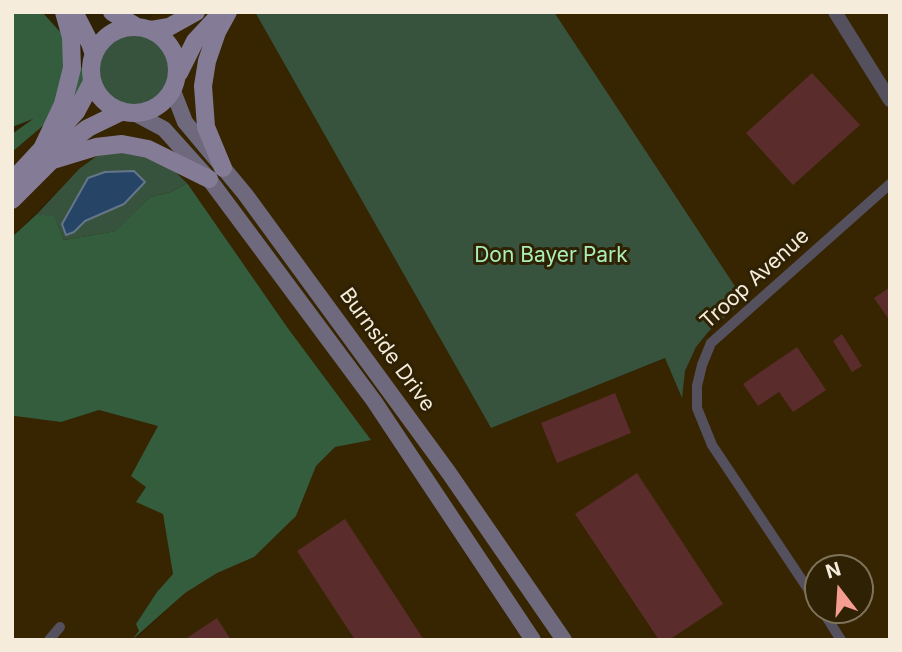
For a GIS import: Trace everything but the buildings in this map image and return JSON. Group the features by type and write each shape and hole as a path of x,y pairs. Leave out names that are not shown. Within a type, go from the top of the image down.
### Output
{"main road":[{"path":"45,157 72,68 71,37 64,12"},
{"path":"74,12 84,28 93,55"},
{"path":"112,12 162,37 177,62 175,84"},
{"path":"128,113 108,105 98,95 92,82 93,55 100,43 123,28 169,27 196,12"},
{"path":"12,181 88,128 128,113 157,106 175,84 195,41 222,12"},
{"path":"216,174 203,108 203,86 207,61 217,32 228,12"},
{"path":"12,200 76,112 92,82"},
{"name":"Burnside Drive","path":"175,84 185,122 216,174 374,401 533,640"},
{"name":"Burnside Drive","path":"128,113 164,129 216,174 245,194 441,462 564,640"},
{"path":"45,157 122,144 148,149 216,174"}],"street":[{"path":"835,12 890,100"},
{"name":"Troop Avenue","path":"804,583 712,445 697,408 697,386 711,343 890,184"},
{"path":"831,624 841,640"},
{"path":"49,640 60,627"}],"shaded area":[{"path":"156,12 255,12 491,428 666,358 681,396 685,371 696,347 709,331 743,300 554,12 890,12 890,640 135,640 185,593 217,573 254,557 296,516 316,466 335,447 370,439 287,327 187,183 148,146 79,169 12,237 12,152 91,85 121,47"},
{"path":"99,410 159,426 146,487 137,502 163,513 173,574 157,592 136,624 139,631 132,640 12,640 12,418 15,416 61,422"}],"green space":[{"path":"12,12 42,12 63,35 91,85 12,152 12,134 33,119 12,127"},
{"name":"Don Bayer Park","path":"255,12 554,12 744,300 709,331 696,347 685,371 682,398 665,358 491,428"},
{"path":"132,29 146,32 159,40 167,53 170,67 167,81 159,94 146,102 132,105 118,102 105,94 97,81 94,67 97,53 105,40 118,32"},
{"path":"116,142 148,146 187,183 171,192 150,197 117,231 64,240 54,217 37,214 79,169","holes":["88,178 145,182 124,204 85,221 78,197"]},
{"path":"187,183 287,327 371,440 335,447 316,466 296,516 254,557 217,573 185,593 132,640 139,631 136,624 157,592 173,574 163,514 136,502 146,487 131,476 158,426 99,410 61,422 15,416 12,418 12,237 37,214 54,216 64,240 116,231 150,197 171,192"}],"water":[{"path":"134,171 145,182 124,204 85,221 74,232 66,235 62,224 88,178 105,172"}]}
